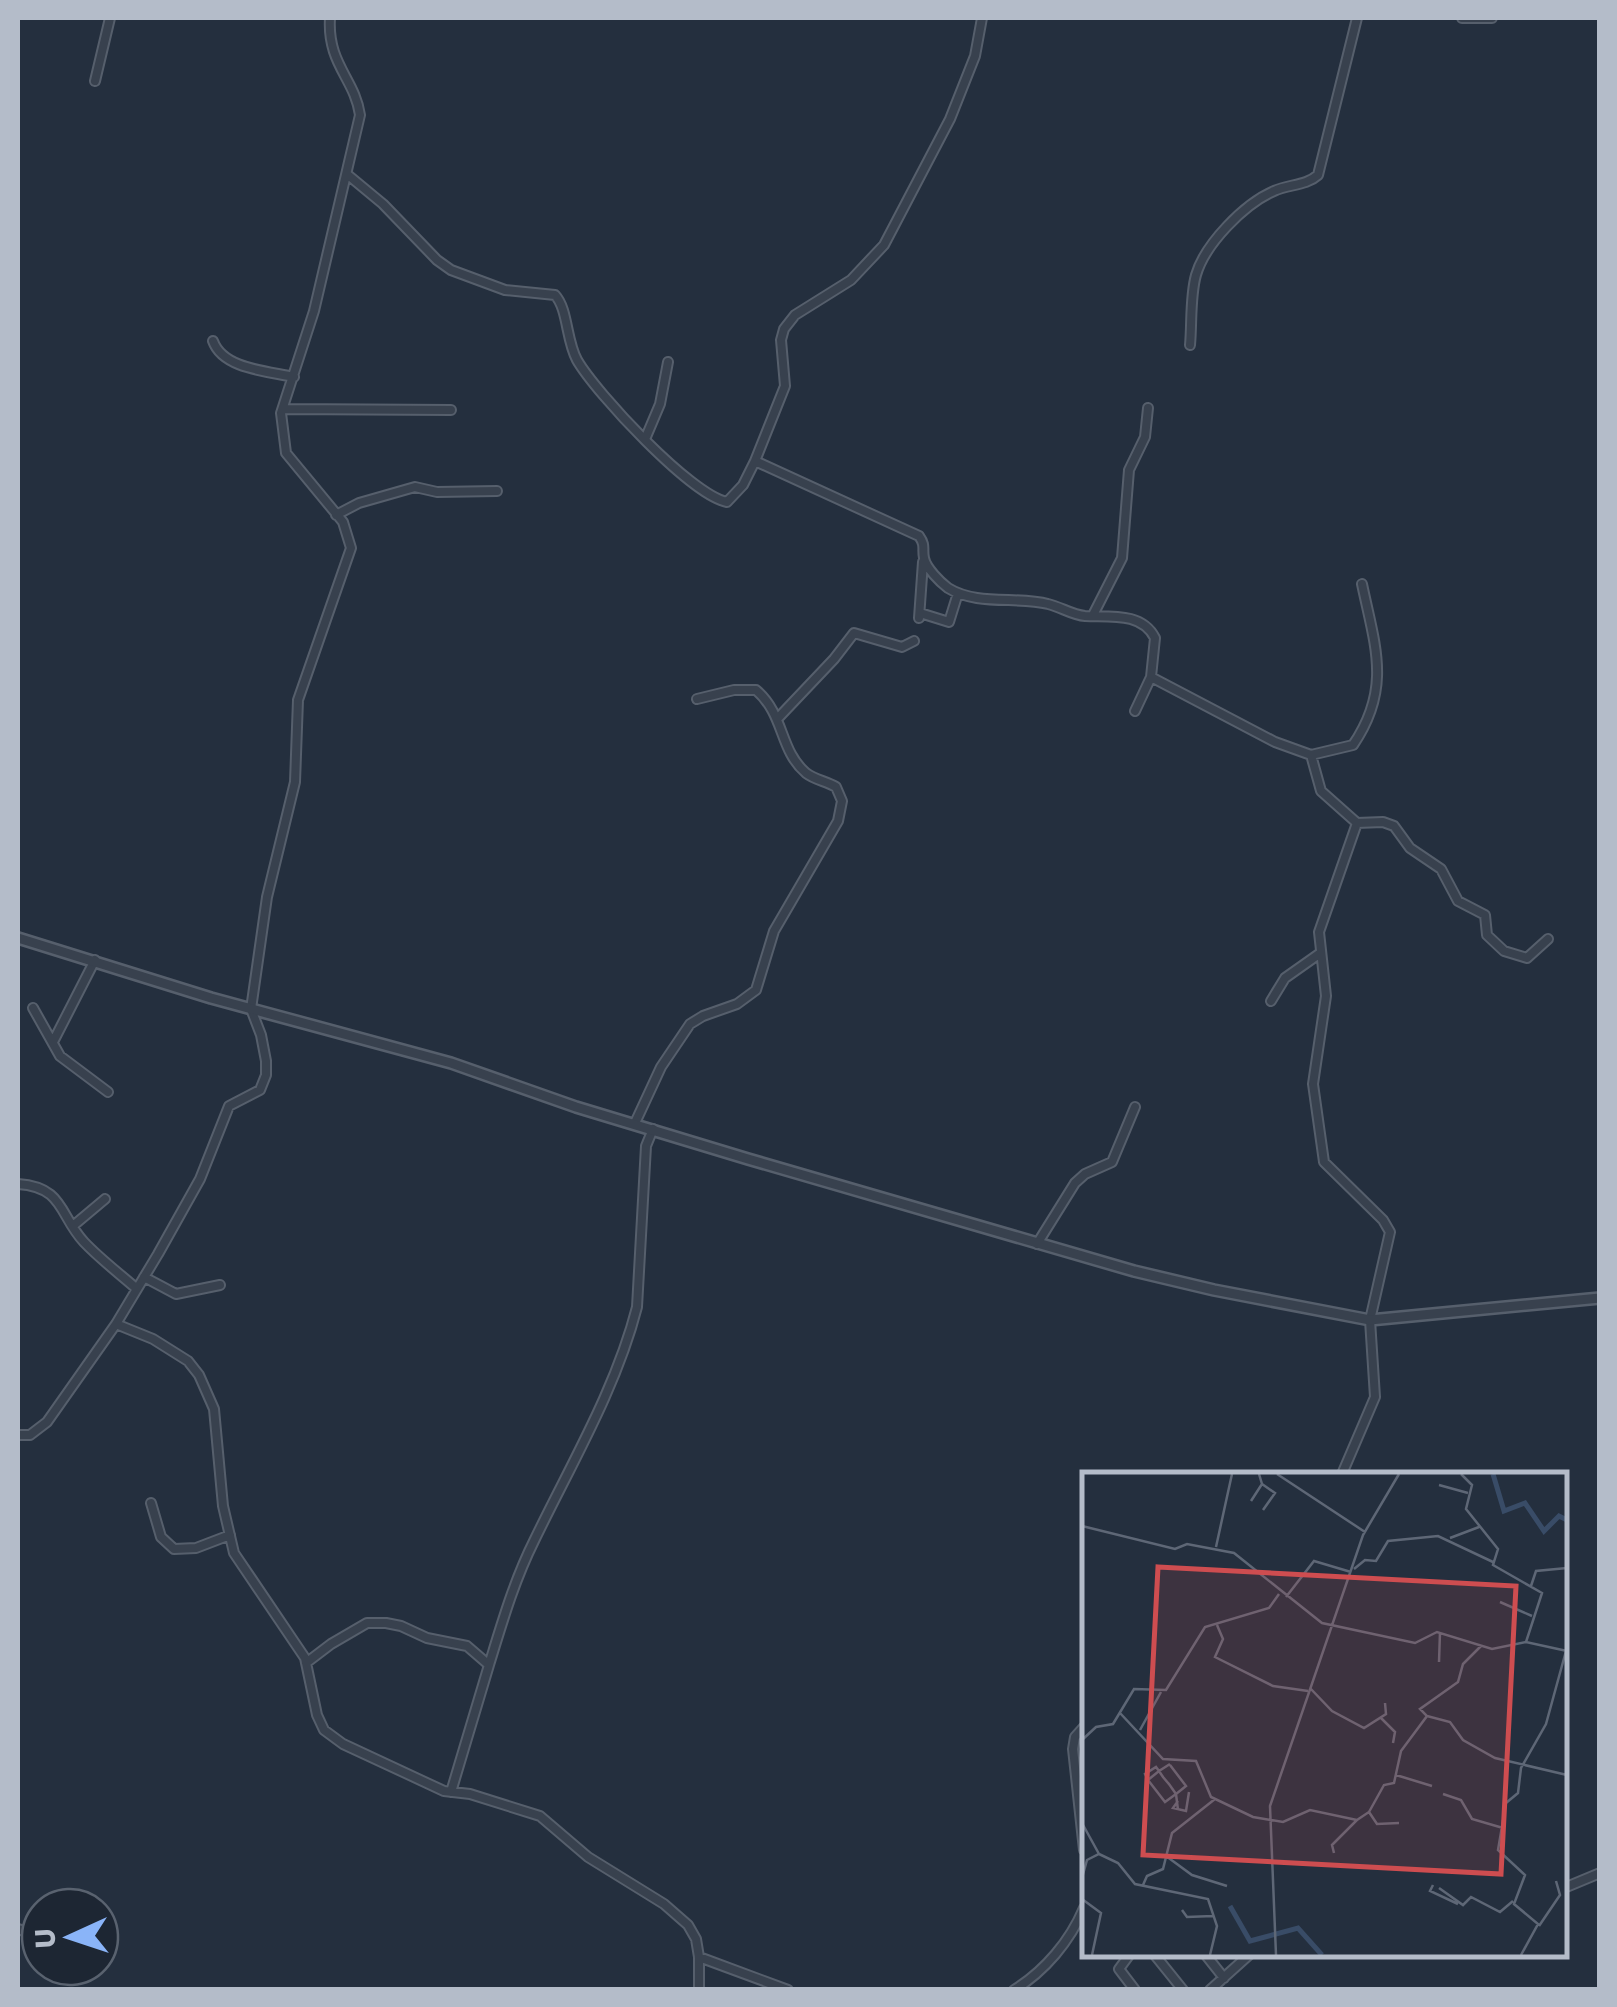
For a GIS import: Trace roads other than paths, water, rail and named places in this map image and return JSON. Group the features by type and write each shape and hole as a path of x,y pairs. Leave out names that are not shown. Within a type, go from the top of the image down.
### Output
{"street":[{"path":"94,80 110,18"},
{"path":"18,1436 30,1435 47,1422 116,1324 200,1179 230,1106 260,1090 264,1083 266,1061 251,1009 267,897 295,782 298,700 351,548 350,538 336,515 286,454 281,428 348,175 360,110 338,67 330,18"},
{"path":"348,175 383,204 436,260 452,270 506,290 555,295 561,302 577,360 606,399 685,477 723,502 734,498 755,461 785,386 784,329 795,315 851,280 884,245 950,119 973,63 982,18"},
{"path":"1190,346 1195,280 1208,252 1251,205 1274,191 1311,181 1318,175 1357,18"},
{"path":"1462,18 1492,18"},
{"path":"213,342 218,354 228,360 294,377"},
{"path":"646,437 660,404 668,362"},
{"path":"1094,615 1122,558 1129,470 1146,431 1148,408"},
{"path":"283,409 451,410"},
{"path":"755,461 919,536 925,545 920,615 950,622 958,592"},
{"path":"336,515 415,488 496,492"},
{"path":"924,560 946,586 958,592 1046,603 1080,616 1130,618 1148,626 1155,642 1159,681 1135,711"},
{"path":"1159,681 1275,742 1311,755 1355,743 1374,704 1380,666 1362,584"},
{"path":"779,717 834,660 854,632 902,648 914,641"},
{"path":"635,1122 661,1066 690,1024 738,1004 756,990 774,931 840,815 840,793 802,769 785,744 779,717 756,690 734,690 698,699"},
{"path":"1311,755 1322,791 1358,823 1391,824 1410,848 1438,865 1458,900 1485,914 1487,935 1504,950 1527,958 1548,939"},
{"path":"1343,1472 1375,1396 1370,1320 1390,1232 1383,1220 1332,1173 1322,1155 1314,1084 1326,996 1319,932 1358,823"},
{"path":"18,938 251,1009 452,1063 576,1107 1150,1275 1370,1320 1600,1298"},
{"path":"1271,1000 1285,978 1319,954"},
{"path":"53,1042 94,960"},
{"path":"33,1008 60,1056 108,1092"},
{"path":"1037,1244 1075,1183 1112,1162 1135,1107"},
{"path":"450,1792 508,1603 631,1330 636,1308 642,1180 646,1146 653,1129"},
{"path":"18,1184 55,1197 81,1240 137,1289"},
{"path":"74,1225 105,1198"},
{"path":"144,1277 176,1294 220,1285"},
{"path":"116,1324 153,1339 188,1361 199,1375 214,1410 222,1506 240,1566 306,1663 317,1716 331,1737 450,1792 496,1801 540,1816 588,1856 664,1904 688,1925 700,1957 700,1990"},
{"path":"150,1503 161,1536 174,1549 196,1548 230,1535"},
{"path":"306,1663 367,1623 401,1626 427,1638 460,1644 489,1665"},
{"path":"1082,1729 1075,1737 1073,1749 1082,1832"},
{"path":"1567,1887 1600,1873"},
{"path":"1014,1990 1047,1964 1082,1912"},
{"path":"700,1957 788,1990"},
{"path":"1128,1957 1119,1969 1135,1990"},
{"path":"1156,1957 1184,1990"},
{"path":"1207,1957 1224,1978"},
{"path":"1210,1990 1247,1957"}]}
